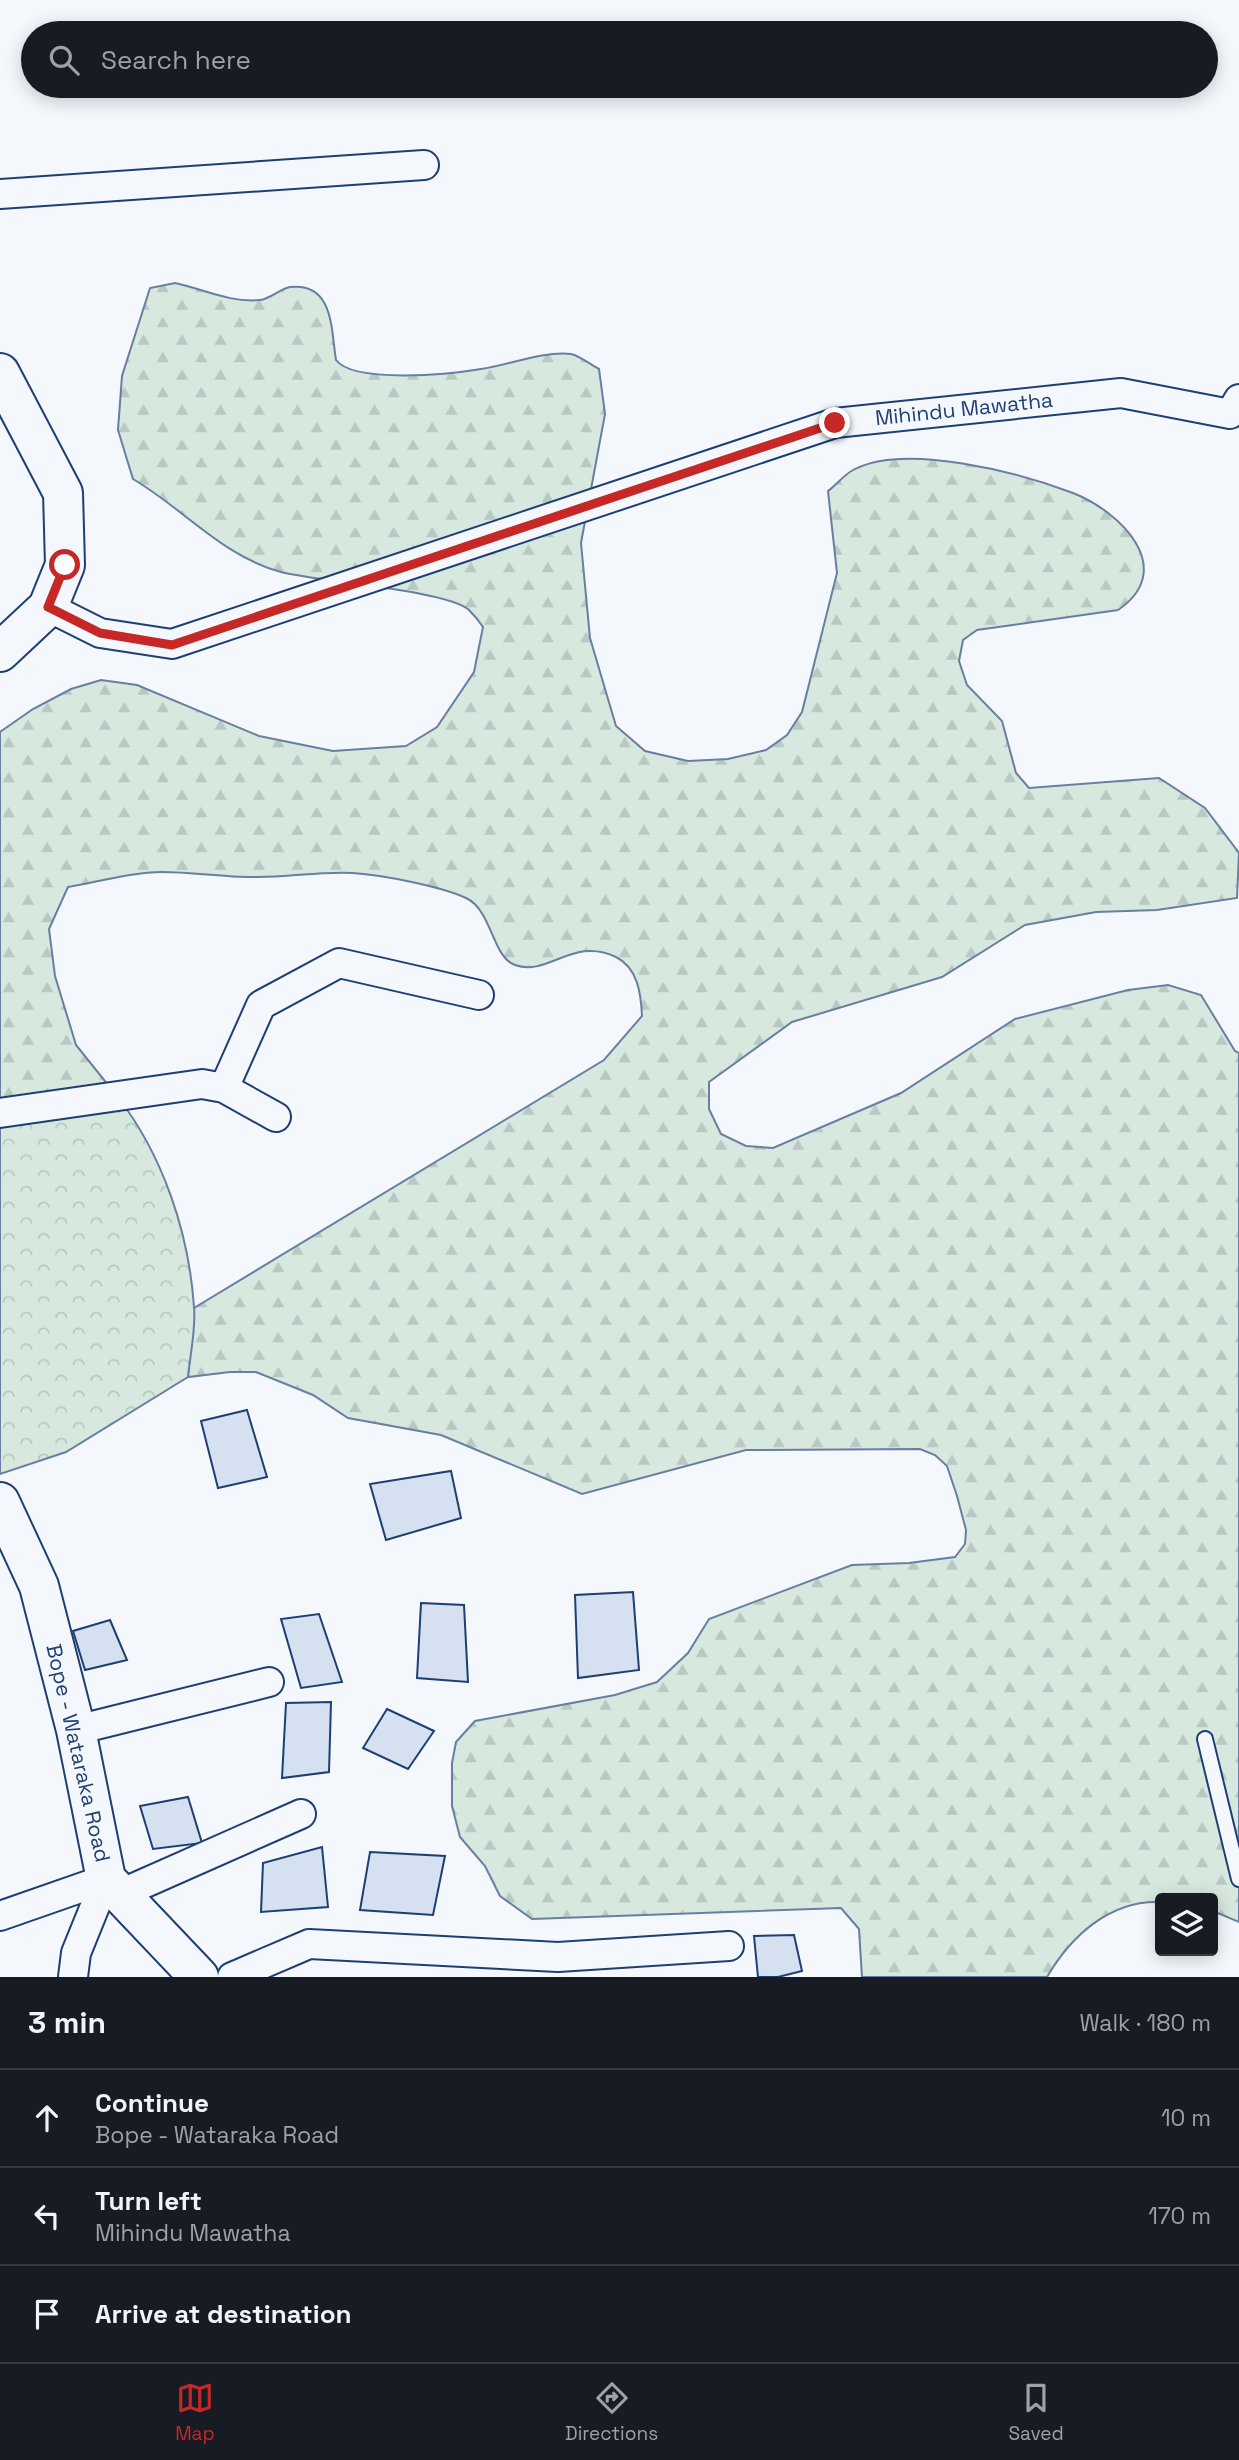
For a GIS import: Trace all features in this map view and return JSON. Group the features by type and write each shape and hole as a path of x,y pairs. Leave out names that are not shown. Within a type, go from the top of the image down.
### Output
{"street":[{"path":"0,194 424,165"},
{"name":"Mihindu Mawatha","path":"48,607 100,633 172,645 835,423 1121,393 1230,414 1239,399"},
{"path":"0,652 48,607 65,565 63,493 6,395"},
{"path":"224,1088 261,1005 339,963 479,995"},
{"path":"0,1113 202,1084 224,1088 275,1117"},
{"name":"Bope - Wataraka Road","path":"0,1502 39,1587 76,1730 112,1887"},
{"path":"76,1730 269,1682"},
{"path":"0,1916 112,1887 301,1814"},
{"path":"73,1977 76,1953 112,1887"},
{"path":"112,1887 199,1977"},
{"path":"232,1977 309,1944 558,1957 729,1946"}],"lane":[{"path":"1205,1739 1239,1880"}],"green space":[{"path":"175,283 227,298 249,300 264,299 290,287 304,287 315,292 328,310 336,360 346,367 362,372 382,375 449,373 560,354 574,355 599,369 605,414 581,543 590,638 616,726 645,751 688,761 728,759 766,750 787,735 802,712 837,573 828,491 853,470 875,462 931,460 963,463 1024,477 1073,493 1091,502 1109,514 1136,543 1143,560 1143,577 1135,594 1118,610 977,630 963,640 959,661 967,685 1002,721 1016,773 1029,788 1159,778 1205,808 1239,853 1237,898 1157,910 1096,912 1025,925 942,977 792,1022 709,1082 709,1109 721,1134 746,1146 773,1148 901,1093 1015,1019 1128,990 1168,985 1201,995 1235,1051 1239,1053 1239,1922 1218,1913 1218,1893 1155,1893 1155,1902 1125,1907 1094,1923 1068,1948 1047,1977 862,1977 859,1929 841,1908 532,1919 500,1896 485,1866 460,1837 452,1806 452,1763 456,1742 475,1721 615,1695 657,1682 688,1653 709,1619 852,1565 909,1563 955,1557 965,1544 966,1530 947,1466 935,1455 920,1449 746,1450 582,1494 441,1435 348,1418 313,1395 256,1372 188,1377 194,1308 604,1060 642,1016 634,975 616,957 587,951 539,966 515,965 501,953 481,912 466,898 426,885 365,874 252,877 151,872 68,887 49,929 55,976 76,1045 117,1096 0,1113 0,732 33,709 71,689 101,680 137,685 259,736 333,751 406,746 437,727 474,672 483,627 469,610 435,597 299,576 260,565 222,543 133,479 118,430 122,376 150,288"},
{"path":"117,1096 148,1143 180,1223 194,1307 194,1333 188,1377 66,1452 0,1474 0,1113"}],"building":[{"path":"247,1410 267,1477 218,1488 201,1421"},
{"path":"451,1471 461,1518 386,1540 370,1484"},
{"path":"633,1592 639,1670 578,1678 575,1595"},
{"path":"421,1603 464,1605 468,1682 417,1678"},
{"path":"319,1614 342,1682 301,1688 281,1619"},
{"path":"110,1620 127,1660 85,1670 73,1631"},
{"path":"331,1702 329,1772 282,1778 286,1703"},
{"path":"387,1709 434,1731 408,1769 363,1748"},
{"path":"188,1797 202,1843 153,1849 140,1806"},
{"path":"322,1847 328,1907 261,1912 263,1863"},
{"path":"370,1852 445,1856 433,1915 360,1910"},
{"path":"794,1935 802,1971 778,1977 758,1977 754,1936"}],"route":[{"path":"65,565 48,607 100,633 172,645 835,423"}]}
